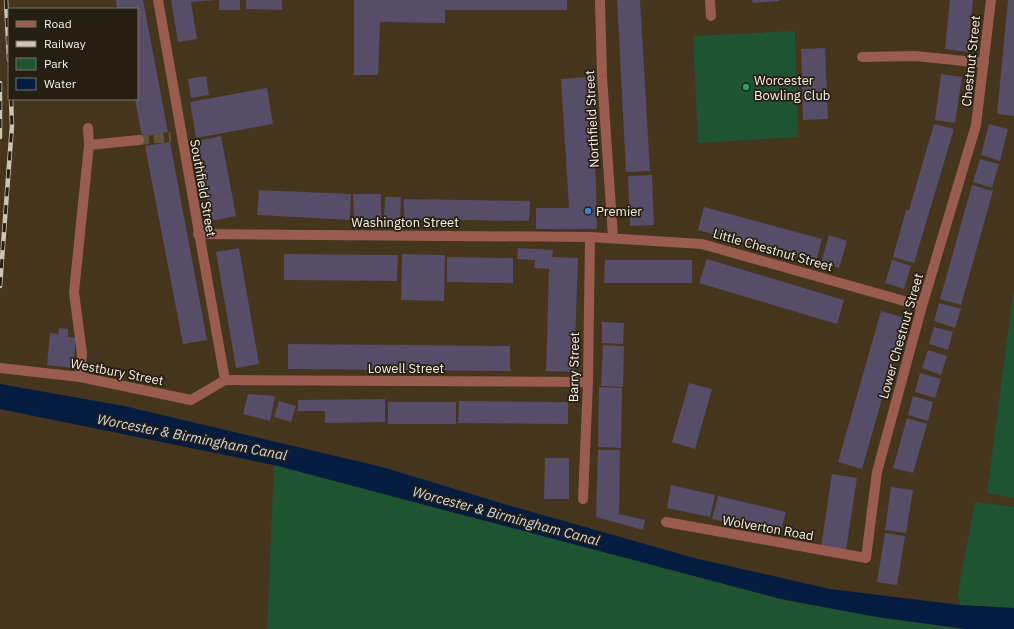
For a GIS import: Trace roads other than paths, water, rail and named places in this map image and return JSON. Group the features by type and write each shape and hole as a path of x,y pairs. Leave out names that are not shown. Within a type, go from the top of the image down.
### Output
{"street":[{"name":"Southfield Street","path":"158,0 176,136 198,234 225,380"},
{"name":"Northfield Street","path":"600,0 602,76 613,237"},
{"path":"710,0 710,16"},
{"name":"Chestnut Street","path":"976,125 990,0"},
{"path":"862,57 914,56 984,64"},
{"name":"Lower Chestnut Street","path":"866,558 877,472 922,306 976,125"},
{"path":"80,377 82,354 74,292 89,145 88,128"},
{"path":"89,145 139,140"},
{"name":"Washington Street","path":"198,234 613,237"},
{"name":"Barry Street","path":"583,499 588,382 590,236"},
{"name":"Little Chestnut Street","path":"613,237 702,244 922,306"},
{"name":"Westbury Street","path":"0,368 80,377 191,400 225,380"},
{"name":"Lowell Street","path":"225,380 588,382"},
{"name":"Wolverton Road","path":"666,522 866,558"}],"water":[{"name":"Worcester & Birmingham Canal","path":"0,384 124,406 382,467 504,504 694,558 830,589 960,605 1014,608 1014,629 966,629 877,617 781,599 274,465 0,409"}],"tunnel":[{"path":"139,140 171,137"}],"railway":[{"path":"6,0 8,40"},
{"path":"0,83 0,137"},
{"path":"0,286 12,125 11,100"}],"place":[{"name":"Worcester Bowling Club","path":"746,87"},
{"name":"Premier","path":"588,211"}]}
